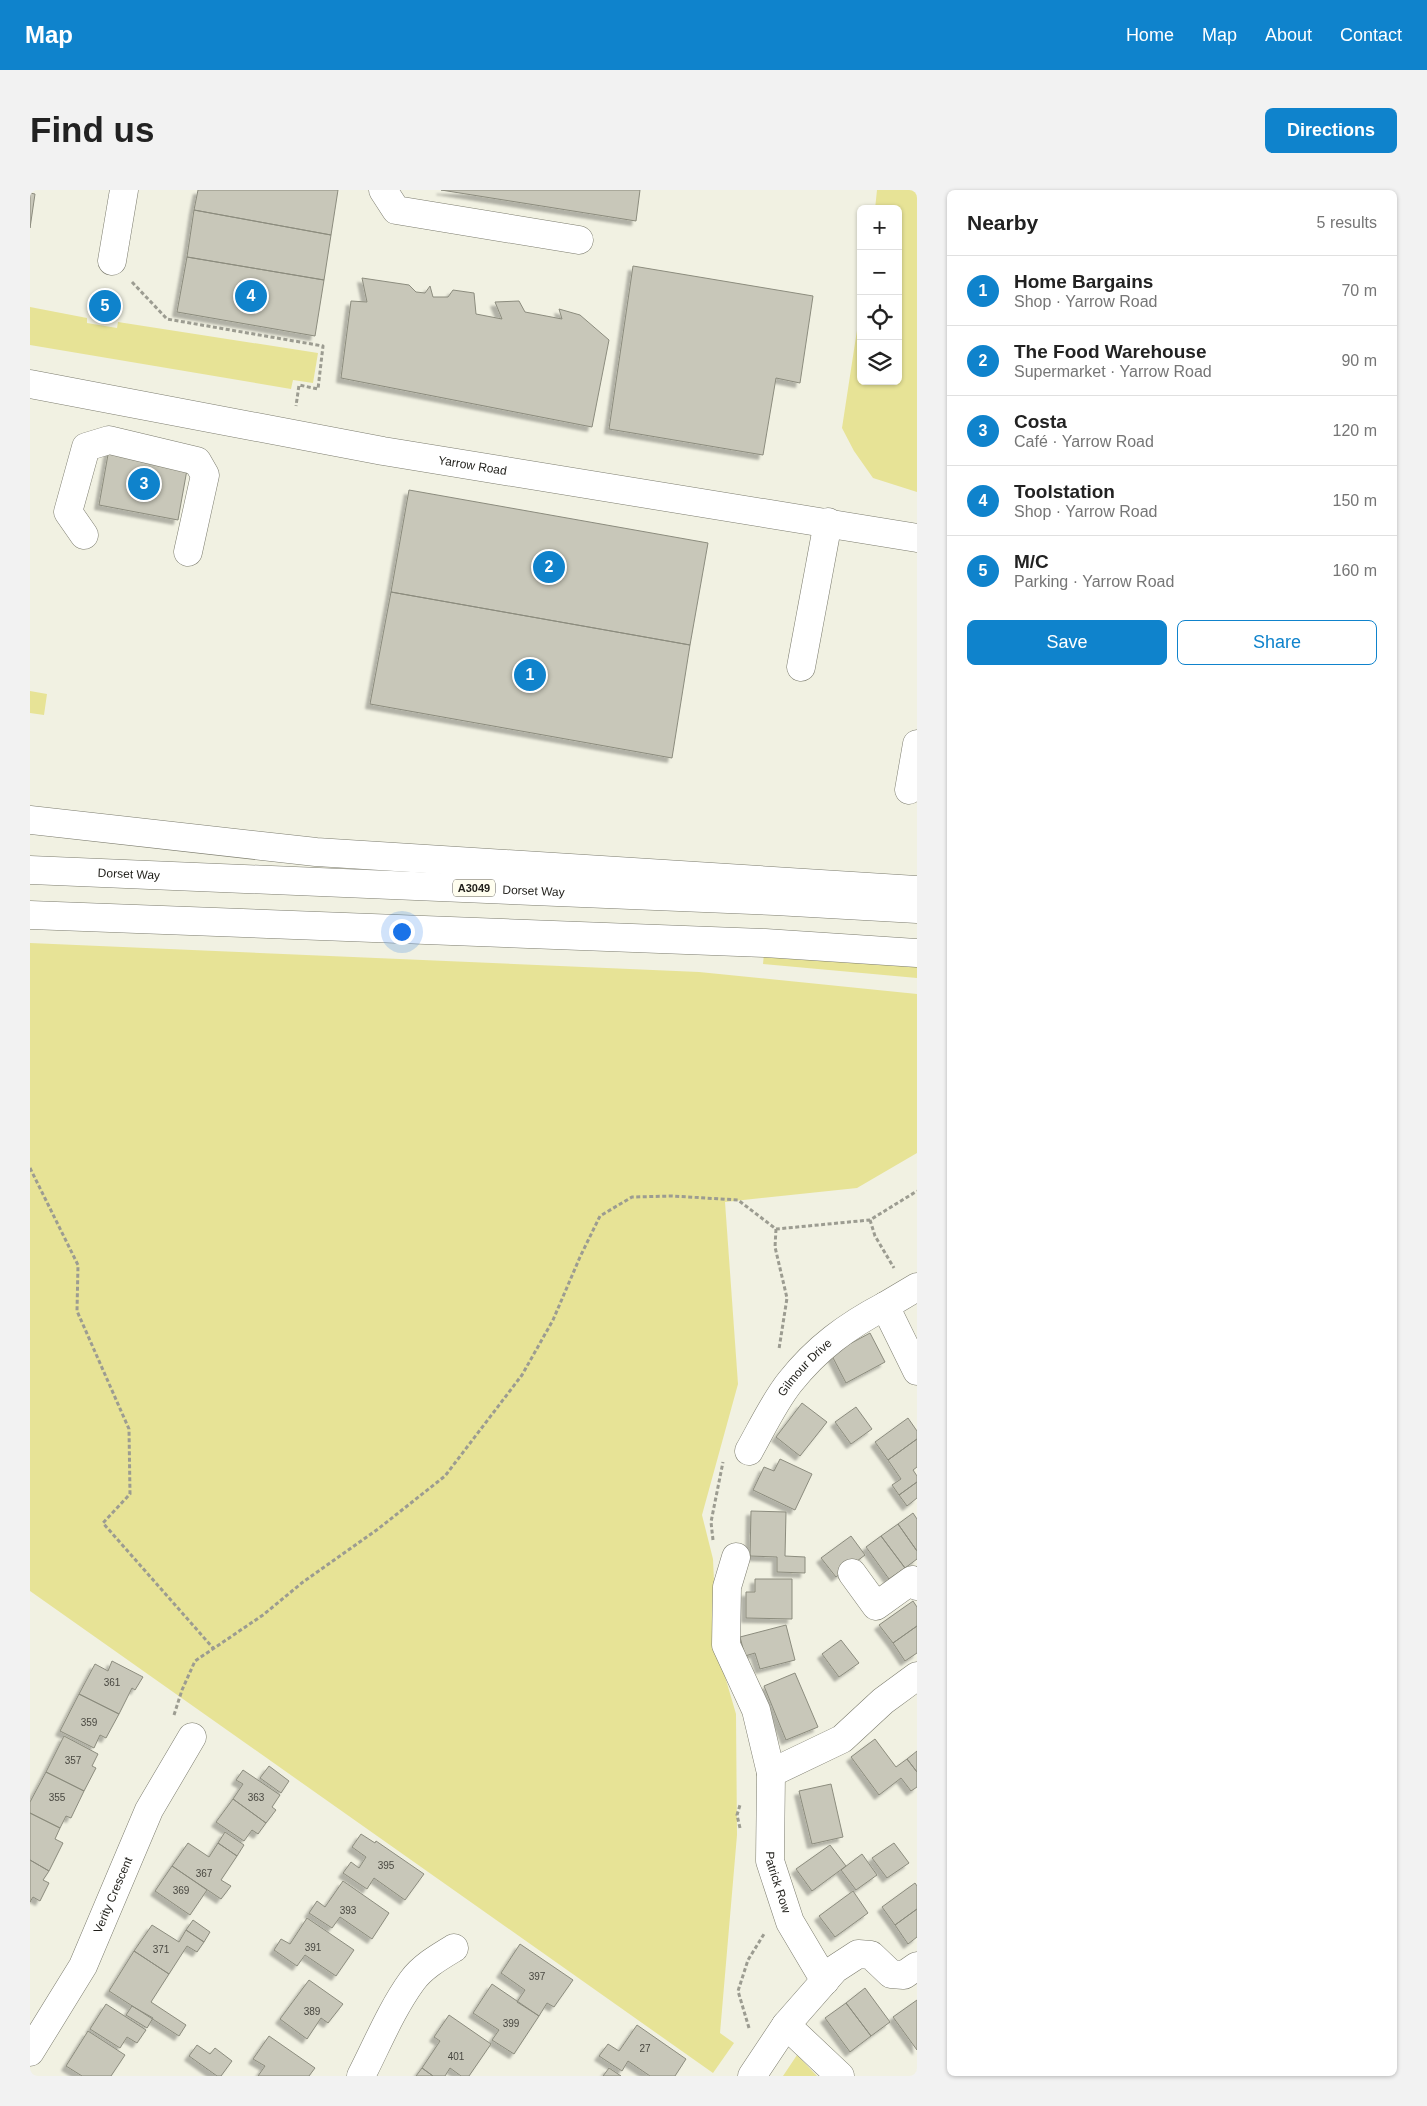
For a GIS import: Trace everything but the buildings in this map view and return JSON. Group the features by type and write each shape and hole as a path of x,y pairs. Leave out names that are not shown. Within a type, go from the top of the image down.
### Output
{"main road":[{"path":"112,261 124,190"},
{"path":"383,190 396,210 579,240"},
{"name":"Yarrow Road","path":"30,384 392,452 917,538"},
{"path":"84,535 68,512 86,447 109,440 197,461 205,475 188,552"},
{"path":"802,667 828,522"},
{"path":"909,790 917,744"},
{"path":"30,820 316,852 917,890"},
{"name":"Dorset Way","path":"30,870 766,900 917,909"},
{"path":"30,914 764,943 917,953"},
{"name":"Gilmour Drive","path":"749,1451 790,1383 829,1341 858,1321 913,1289"},
{"path":"885,1306 917,1371"},
{"name":"Patrick Row","path":"736,1557 727,1587 726,1645 756,1710 771,1772 770,1861 790,1922 825,1981"},
{"path":"852,1572 876,1606 912,1580 917,1586"},
{"path":"771,1772 842,1739 883,1701 917,1676"},
{"name":"Verity Crescent","path":"30,2052 83,1966 149,1810 192,1737"},
{"path":"361,2076 392,2014 412,1980 428,1965 454,1948"},
{"path":"752,2076 786,2025 836,1969 858,1954 871,1955 891,1974 904,1975 917,1966"},
{"path":"786,2025 840,2076"}],"path":[{"path":"112,261 167,319 324,346 318,388 299,385 293,433"},
{"path":"30,1168 78,1264 77,1311 129,1429 130,1494 103,1523 213,1648"},
{"path":"192,1737 174,1716 182,1690 195,1661 263,1615 303,1582 378,1529 445,1476 522,1375 553,1320 600,1216 632,1197 672,1196 738,1200 776,1228 870,1220 917,1191"},
{"path":"870,1220 875,1236 893,1265 905,1291 913,1289"}],"shaded area":[{"path":"877,190 917,190 917,492 873,478 854,451 842,428 857,330 857,385 902,385 902,205 875,205"},
{"path":"30,307 87,318 87,323 117,328 118,322 318,353 313,383 293,380 291,389 30,345"},
{"path":"30,691 47,694 44,715 30,713"},
{"path":"30,943 699,972 917,994 917,1153 857,1188 725,1202 738,1384 702,1515 713,1559 717,1649 736,1714 737,1835 720,2033 734,2043 713,2073 30,1591"},
{"path":"765,943 917,953 917,978 763,964"},
{"path":"797,2055 817,2076 783,2076"}],"place":[{"name":"Toolstation","path":"251,296"},
{"name":"M/C","path":"105,306"},
{"name":"Costa","path":"144,484"},
{"name":"The Food Warehouse","path":"549,567"},
{"name":"Home Bargains","path":"530,675"}]}
